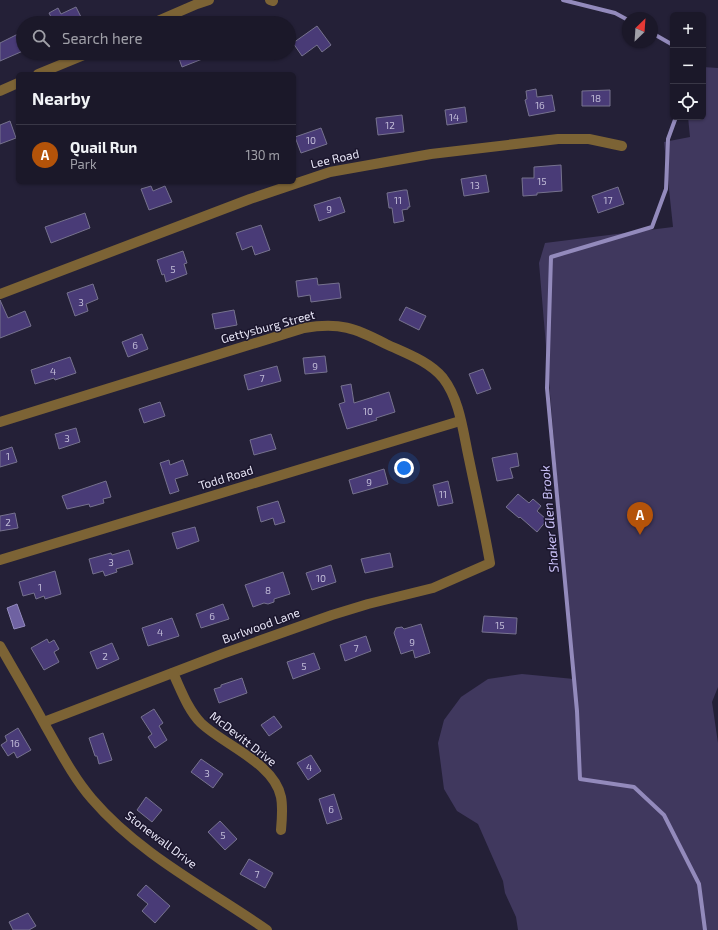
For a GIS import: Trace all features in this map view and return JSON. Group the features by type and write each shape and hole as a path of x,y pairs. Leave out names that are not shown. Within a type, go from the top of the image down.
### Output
{"street":[{"path":"169,16 209,0"},
{"path":"43,72 72,60"},
{"path":"0,91 16,84"},
{"name":"Lee Road","path":"296,183 330,172 431,154 558,139 589,139 622,146"},
{"name":"Lee Road","path":"0,294 250,199 294,184"},
{"name":"Gettysburg Street","path":"0,422 304,328 329,325 348,327 365,333 416,358 442,377 452,391 480,510 490,563"},
{"name":"Todd Road","path":"0,560 460,421"},
{"name":"Burlwood Lane","path":"44,722 332,615 368,604 433,588 490,563"},
{"name":"Stonewall Drive","path":"0,646 78,780 91,798 114,822 137,842 167,864 267,930"},
{"name":"McDevitt Drive","path":"173,673 191,711 198,720 256,763 276,783 282,800 281,830"}],"shaded area":[{"path":"706,67 718,68 718,687 712,702 718,743 718,930 518,930 516,917 505,893 503,881 478,824 457,811 444,789 438,743 444,720 461,697 488,679 522,674 574,679 539,263 545,243 673,227 664,142 690,137 688,120 706,120"},
{"path":"17,604 25,626 14,629 7,608"}],"building":[{"path":"76,7 80,16 50,16 49,13 58,8 61,14"},
{"path":"317,26 331,45 322,52 317,45 302,56 296,47 296,41"},
{"path":"16,35 16,54 0,61 0,43"},
{"path":"180,60 200,60 182,67"},
{"path":"536,89 537,97 552,95 555,111 529,116 525,100 527,99 526,91"},
{"path":"610,90 610,106 582,106 582,91"},
{"path":"465,107 467,122 447,125 445,110"},
{"path":"402,115 404,132 378,135 376,118"},
{"path":"10,121 16,138 0,144 0,125"},
{"path":"321,128 327,144 301,153 296,137"},
{"path":"561,165 562,191 523,196 522,178 534,178 534,167"},
{"path":"486,175 489,192 464,196 461,179"},
{"path":"151,186 153,191 165,186 172,202 149,210 141,189"},
{"path":"618,187 624,204 598,213 592,196"},
{"path":"407,190 410,207 402,210 404,221 394,223 392,208 389,208 387,193"},
{"path":"340,197 345,212 319,221 314,205"},
{"path":"85,213 90,228 51,243 45,227"},
{"path":"261,225 270,250 255,255 252,246 242,250 236,233"},
{"path":"183,251 187,263 184,264 187,274 166,282 157,260"},
{"path":"317,278 318,285 339,283 341,298 311,302 310,295 298,297 296,281"},
{"path":"93,284 98,299 86,304 88,311 75,316 67,293"},
{"path":"0,300 8,318 25,311 31,326 0,338"},
{"path":"406,307 426,316 419,330 399,320"},
{"path":"234,310 237,325 215,329 212,314"},
{"path":"142,334 148,349 128,357 122,342"},
{"path":"325,356 327,372 305,374 303,358"},
{"path":"70,357 76,373 55,380 54,378 35,384 31,370"},
{"path":"277,366 281,381 248,390 244,375"},
{"path":"483,369 491,389 477,394 469,374"},
{"path":"351,384 354,403 389,392 395,412 376,418 377,420 347,429 339,404 345,402 341,386"},
{"path":"160,402 165,416 144,423 139,409"},
{"path":"76,428 80,442 59,449 55,434"},
{"path":"271,434 276,449 254,455 250,440"},
{"path":"12,447 17,462 0,467 0,451"},
{"path":"517,453 519,466 510,468 513,478 497,481 492,458"},
{"path":"169,460 170,465 183,460 188,475 175,479 179,491 170,494 160,463"},
{"path":"384,469 388,484 353,494 349,480"},
{"path":"106,481 111,497 103,499 104,503 90,507 89,504 67,509 62,496"},
{"path":"448,481 453,503 438,506 433,485"},
{"path":"518,494 529,503 533,499 541,506 537,511 547,520 537,532 506,507"},
{"path":"278,501 285,522 275,525 273,518 261,522 257,507"},
{"path":"15,513 18,528 0,531 0,516"},
{"path":"195,527 199,541 177,549 172,533"},
{"path":"129,550 133,564 116,569 117,572 105,576 103,571 93,574 89,559"},
{"path":"390,553 393,567 365,573 361,559"},
{"path":"331,565 336,582 312,590 306,573"},
{"path":"55,571 61,594 45,599 44,596 36,599 34,593 23,596 19,582"},
{"path":"283,572 290,594 274,599 274,602 268,604 264,603 253,607 245,585"},
{"path":"223,604 229,619 201,628 196,614"},
{"path":"484,616 517,618 516,634 482,632"},
{"path":"172,618 179,636 148,646 142,628"},
{"path":"421,624 430,653 415,658 413,650 401,654 394,633 396,628 402,627 404,629"},
{"path":"366,636 371,651 345,661 340,645"},
{"path":"47,639 49,643 54,640 59,649 54,652 59,662 44,670 31,648"},
{"path":"112,643 119,659 97,669 90,652"},
{"path":"314,653 320,669 293,679 287,662"},
{"path":"242,678 247,693 219,703 214,689"},
{"path":"154,709 163,723 159,726 167,740 155,748 148,737 152,734 141,717"},
{"path":"274,716 282,727 269,736 261,725"},
{"path":"18,728 31,750 17,758 14,752 8,756 1,745 7,741 5,736"},
{"path":"103,733 112,760 99,764 89,738"},
{"path":"311,755 321,771 308,780 297,763"},
{"path":"201,759 223,774 213,788 191,772"},
{"path":"334,794 342,819 327,824 319,799"},
{"path":"146,797 162,810 152,822 137,810"},
{"path":"220,821 237,839 225,850 208,832"},
{"path":"249,859 273,873 265,888 240,874"},
{"path":"146,885 170,906 155,923 142,911 148,904 137,895"},
{"path":"28,913 36,926 29,930 13,930 9,922"}],"waterway":[{"name":"Shaker Glen Brook","path":"563,0 615,13 622,17"},
{"name":"Shaker Glen Brook","path":"658,36 670,43"},
{"name":"Shaker Glen Brook","path":"675,120 668,139 666,189 652,227 551,257 547,388 577,711 580,779 634,787 664,815 699,884 705,930"}],"place":[{"name":"Quail Run","path":"640,535"}]}
